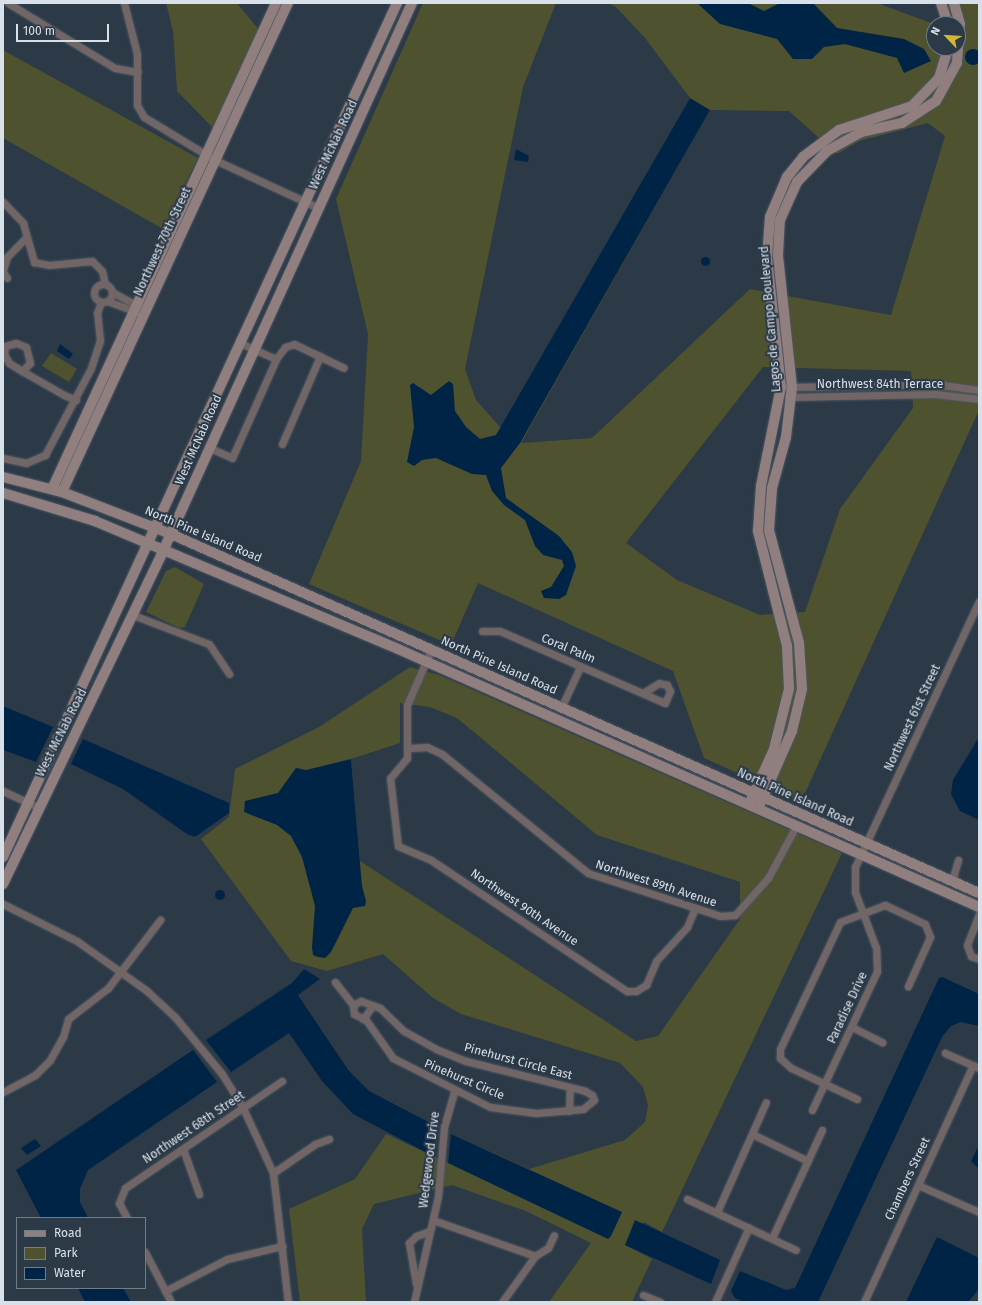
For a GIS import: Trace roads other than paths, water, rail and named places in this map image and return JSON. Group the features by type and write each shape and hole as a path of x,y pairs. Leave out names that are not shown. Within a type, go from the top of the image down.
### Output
{"main road":[{"name":"Northwest 70th Street","path":"52,489 74,440 96,405 145,311 173,252 276,3"},
{"name":"Northwest 70th Street","path":"62,492 84,444 96,405 135,308 163,248 211,157 288,3"},
{"name":"West McNab Road","path":"3,857 397,3"},
{"name":"West McNab Road","path":"3,884 171,534 253,349 412,3"},
{"path":"940,3 945,16"},
{"name":"Lagos de Campo Boulevard","path":"748,805 758,796 792,731 802,689 798,643 769,530 772,488 786,437 792,392 777,238 787,200 811,164 838,144 860,132 902,123 936,101 957,63 960,24 954,3"},
{"name":"Lagos de Campo Boulevard","path":"758,809 758,796 774,749 789,689 787,646 758,531 761,486 781,387 766,245 777,196 787,177 819,142 858,123 899,112 927,94 939,78 946,56"},
{"path":"163,248 173,252"},
{"path":"74,440 84,444"},
{"name":"North Pine Island Road","path":"3,477 62,492 171,534 979,893"},
{"name":"North Pine Island Road","path":"3,493 54,507 148,543 426,661 979,907"}],"street":[{"path":"8,3 115,68 138,72"},
{"path":"124,3 138,72 139,111 211,157 319,208"},
{"path":"3,202 19,216 34,262 49,265 92,261 102,271 104,284 112,292 135,308"},
{"path":"4,273 7,257 26,237"},
{"path":"104,284 95,290 104,301 145,311"},
{"path":"3,458 26,463 45,455 76,400 97,352 100,340 97,313 104,301 112,292"},
{"path":"240,343 276,359"},
{"path":"210,448 232,458 276,359 285,346 294,344 344,368"},
{"path":"282,444 320,356"},
{"path":"22,371 76,400"},
{"name":"Northwest 84th Terrace","path":"780,397 792,392 936,384 979,390"},
{"name":"Northwest 84th Terrace","path":"781,387 792,392 936,394 979,399"},
{"name":"Northwest 61st Street","path":"867,843 979,601"},
{"path":"133,615 209,644 229,674"},
{"name":"Coral Palm","path":"482,631 500,631 643,694"},
{"path":"410,748 407,705 431,650"},
{"path":"561,708 580,667"},
{"name":"Northwest 89th Avenue","path":"410,748 427,747 442,754 588,873 720,916 735,915 768,878 796,826"},
{"name":"Northwest 90th Avenue","path":"410,748 407,758 390,778 398,846 431,860 627,990 636,991 646,985 656,961 687,927 695,908"},
{"path":"3,791 39,808"},
{"name":"Paradise Drive","path":"812,1110 877,971 876,948 862,912 853,880 861,854 867,843"},
{"path":"952,881 958,860"},
{"path":"3,904 77,941 122,971 158,1001 201,1046 243,1108 273,1173 288,1302"},
{"path":"857,1099 791,1068 780,1058 780,1049 840,922 885,904 918,918 930,930 930,937 908,986"},
{"path":"979,914 967,944 971,956 979,959"},
{"path":"3,1092 35,1075 50,1060 63,1037 68,1019 108,988 160,920"},
{"path":"334,982 353,1005 361,1001 373,1005 363,1019"},
{"name":"Pinehurst Circle","path":"353,1005 354,1014 363,1019 393,1058 454,1091 509,1111 569,1111 587,1108 594,1100"},
{"name":"Pinehurst Circle East","path":"373,1005 404,1031 436,1049 466,1061 592,1095 594,1100"},
{"path":"852,1027 882,1042"},
{"path":"945,1053 976,1067"},
{"name":"Chambers Street","path":"864,1302 918,1185 976,1067"},
{"name":"Northwest 68th Street","path":"126,1217 119,1203 120,1194 282,1081"},
{"path":"569,1111 570,1088"},
{"name":"Wedgewood Drive","path":"414,1302 416,1286 433,1220 447,1110 454,1091"},
{"path":"717,1212 766,1102"},
{"path":"772,1238 822,1130"},
{"path":"752,1134 808,1161"},
{"path":"273,1173 315,1144 329,1139"},
{"path":"183,1149 199,1194"},
{"path":"918,1185 979,1212"},
{"path":"687,1199 796,1250"},
{"path":"433,1220 535,1256"},
{"path":"715,1302 749,1227"},
{"path":"416,1286 409,1243 416,1236 430,1231"},
{"path":"502,1302 535,1256 548,1248 554,1235"},
{"path":"165,1291 228,1259 282,1246"},
{"path":"146,1254 171,1302"},
{"path":"643,1295 660,1302"}],"water":[{"path":"697,3 748,3 764,11 780,3 813,3 837,28 904,39 924,49 926,56 928,56 931,61 904,73 897,58 845,44 824,47 812,59 793,59 777,39 720,24"},
{"path":"973,49 980,54 980,60 973,65 966,60 965,57 970,50"},
{"path":"690,98 710,110 520,443 501,468 506,498 559,536 572,552 576,566 566,595 559,599 544,598 541,591 551,587 564,566 562,560 543,555 535,546 525,520 504,505 492,491 486,475 472,474 436,458 422,460 414,466 407,462 414,427 410,385 413,383 431,395 449,381 453,384 455,411 466,427 480,439 496,435"},
{"path":"516,149 529,156 528,162 514,160"},
{"path":"703,257 707,257 709,261 707,265 703,265 701,263 701,259"},
{"path":"60,344 73,354 69,359 57,351"},
{"path":"3,706 53,727 36,762 3,750"},
{"path":"979,737 979,820 960,811 951,794 953,780"},
{"path":"83,739 229,803 229,813 195,837 187,834 123,789 71,764"},
{"path":"351,759 362,886 366,901 365,906 353,908 331,952 325,958 318,957 313,955 312,947 315,906 302,857 291,836 277,825 244,812 245,801 278,793 296,768 306,770"},
{"path":"220,890 225,895 220,900 215,895"},
{"path":"304,969 320,979 298,995 349,1071 369,1091 436,1126 433,1156 353,1114 322,1081 289,1033 231,1072 206,1040 292,983"},
{"path":"942,977 979,994 979,1026 961,1022 951,1026 942,1037 818,1302 744,1302 735,1298 731,1291 740,1271 786,1290 795,1288 939,978"},
{"path":"193,1050 217,1082 88,1170 80,1189 80,1202 88,1217 40,1217 16,1170"},
{"path":"451,1134 622,1212 611,1236 608,1239 448,1163"},
{"path":"35,1139 41,1146 27,1155 21,1148"},
{"path":"979,1145 979,1169 971,1161"},
{"path":"635,1220 720,1260 711,1284 625,1245"},
{"path":"937,1237 979,1258 979,1289 968,1302 906,1302"},
{"path":"78,1289 124,1289 131,1302 85,1302"}]}
